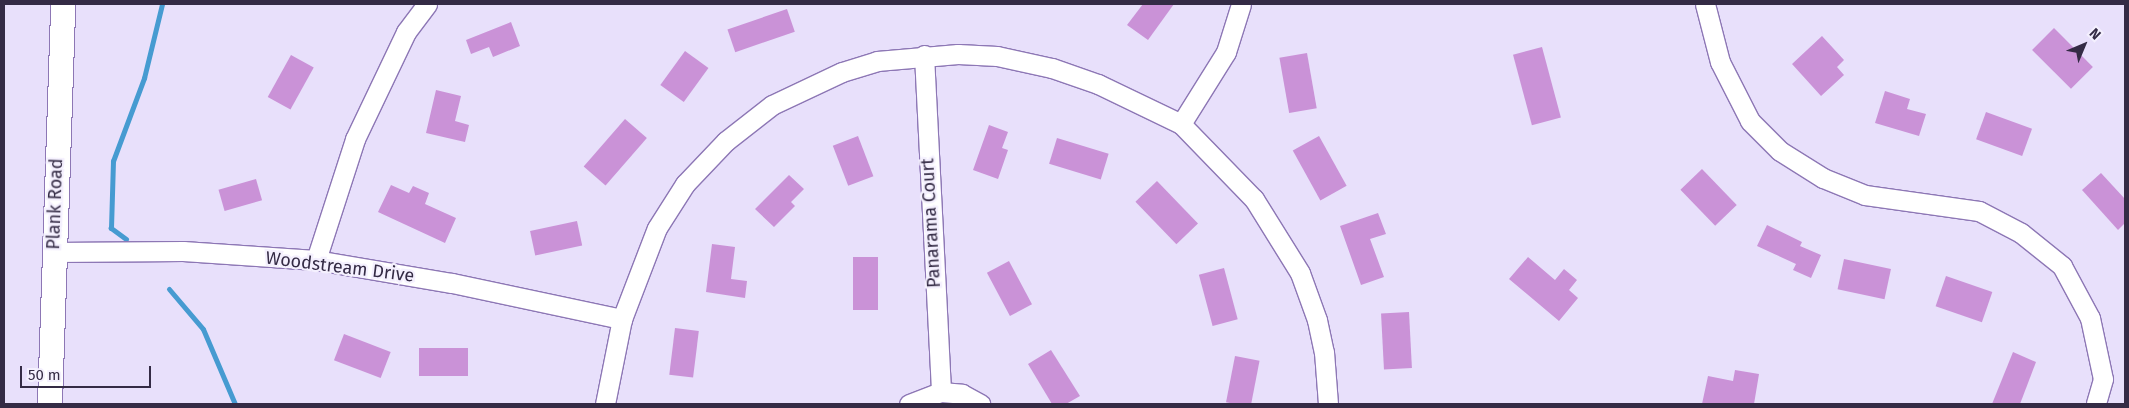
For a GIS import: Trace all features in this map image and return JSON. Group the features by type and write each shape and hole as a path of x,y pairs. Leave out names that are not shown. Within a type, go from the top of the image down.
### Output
{"street":[{"name":"Plank Road","path":"50,404 62,4"},
{"path":"316,260 367,112 406,32 426,4"},
{"path":"1182,124 1226,52 1241,4"},
{"path":"1705,4 1720,62 1750,121 1780,151 1823,178 1865,196 1979,211 2021,233 2062,266 2090,318 2103,379 2096,404"},
{"path":"605,404 622,319 657,228 686,184 726,142 772,105 842,72 878,61 924,55 996,56 1052,68 1098,84 1182,124 1254,200 1300,273 1319,328 1328,404"},
{"name":"Panarama Court","path":"924,55 940,392"},
{"name":"Woodstream Drive","path":"54,252 183,251 316,260 452,283 622,319"},
{"path":"909,404 930,393 940,392 962,394 980,404"}],"building":[{"path":"1143,4 1174,4 1148,40 1127,25"},
{"path":"787,9 795,32 735,52 727,30"},
{"path":"511,22 520,46 493,57 489,47 471,54 466,40"},
{"path":"2054,28 2093,67 2071,89 2032,50"},
{"path":"1822,36 1844,60 1837,67 1844,75 1821,96 1792,64"},
{"path":"1542,47 1561,118 1532,125 1513,55"},
{"path":"685,51 708,68 684,102 660,85"},
{"path":"1307,53 1317,108 1289,113 1279,58"},
{"path":"291,55 314,68 290,110 268,97"},
{"path":"436,90 461,96 455,121 469,125 465,142 426,133"},
{"path":"1885,91 1910,99 1907,109 1926,114 1919,136 1875,123"},
{"path":"1986,112 2032,129 2022,156 1976,139"},
{"path":"625,119 647,138 606,186 584,167"},
{"path":"989,125 1008,132 1002,148 1008,150 998,179 973,170"},
{"path":"858,136 873,176 848,186 833,146"},
{"path":"1319,136 1347,186 1320,200 1293,151"},
{"path":"1057,138 1109,154 1101,180 1049,164"},
{"path":"1702,169 1737,205 1715,226 1680,190"},
{"path":"2101,173 2125,199 2125,223 2118,230 2082,190"},
{"path":"789,175 804,189 791,202 795,206 774,227 755,209"},
{"path":"256,179 262,200 225,211 219,190"},
{"path":"1157,181 1198,223 1176,244 1135,202"},
{"path":"391,185 409,193 413,186 429,193 425,204 456,218 445,243 378,212"},
{"path":"1378,213 1386,234 1370,239 1384,277 1361,285 1340,226"},
{"path":"577,221 582,245 535,255 530,231"},
{"path":"1767,225 1802,242 1800,246 1821,255 1811,278 1793,270 1796,264 1757,246"},
{"path":"712,244 735,247 731,279 747,281 745,298 706,292"},
{"path":"853,257 878,257 878,310 853,310"},
{"path":"1528,257 1555,280 1564,269 1577,280 1569,290 1578,298 1559,321 1509,279"},
{"path":"1844,259 1891,269 1885,299 1838,289"},
{"path":"1009,261 1032,304 1010,316 987,273"},
{"path":"1224,268 1238,319 1213,326 1199,275"},
{"path":"1946,276 1992,292 1982,322 1936,306"},
{"path":"1409,312 1412,368 1384,369 1381,313"},
{"path":"675,328 699,331 693,378 669,375"},
{"path":"344,334 391,352 381,378 334,360"},
{"path":"419,348 468,348 468,376 419,376"},
{"path":"1051,350 1080,396 1066,404 1052,404 1028,364"},
{"path":"2013,352 2036,362 2020,404 1992,404"},
{"path":"1235,356 1260,361 1251,404 1226,402"},
{"path":"1735,370 1759,374 1754,404 1702,404 1708,376 1733,381"}],"waterway":[{"path":"126,239 111,228 113,161 144,78 162,4"},
{"path":"169,289 203,329 235,404"}]}
